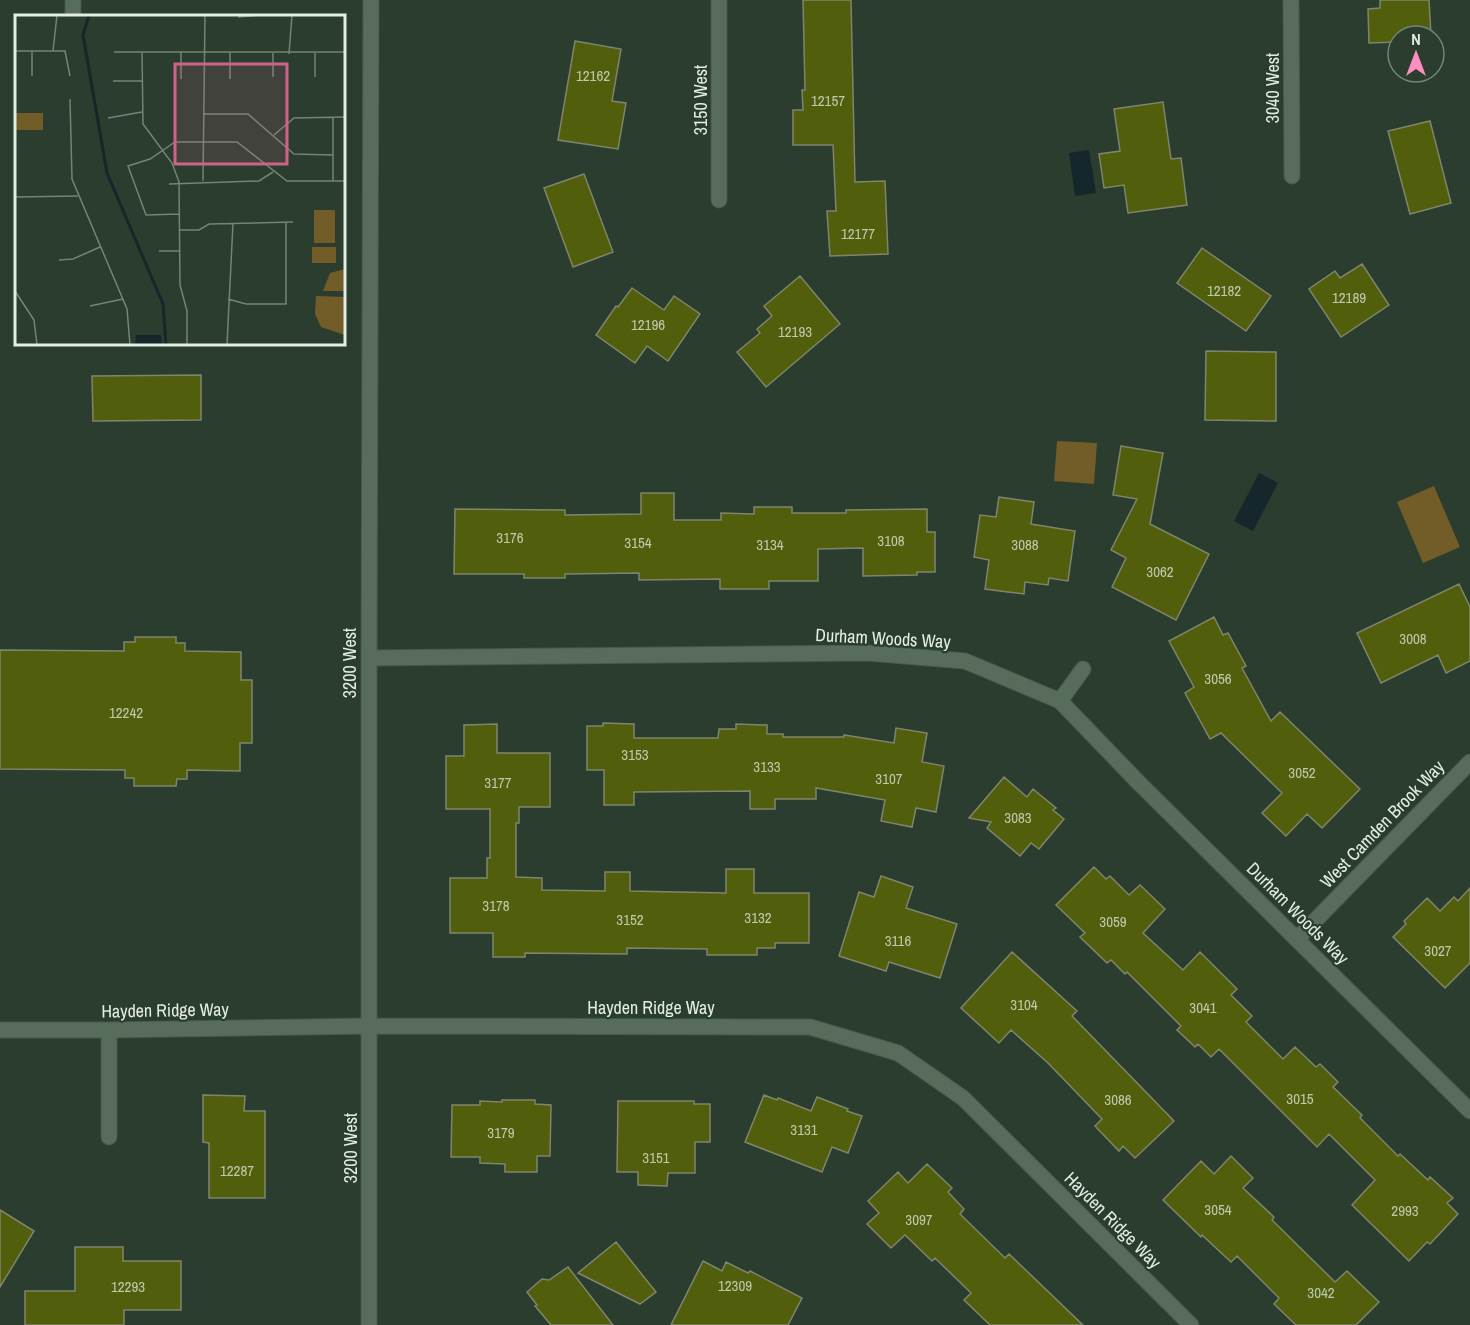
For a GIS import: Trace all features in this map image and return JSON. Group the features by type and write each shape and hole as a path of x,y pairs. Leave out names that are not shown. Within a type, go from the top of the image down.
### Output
{"street":[{"name":"3200 West","path":"369,1325 371,0"},
{"name":"3150 West","path":"719,0 719,200"},
{"name":"3040 West","path":"1291,0 1292,176"},
{"name":"Durham Woods Way","path":"369,658 868,653 965,661 1060,701 1139,783 1470,1111"},
{"path":"1060,701 1083,669"},
{"name":"West Camden Brook Way","path":"1297,939 1470,762"},
{"name":"Hayden Ridge Way","path":"0,1030 370,1026 810,1027 898,1053 963,1098 1191,1325"},
{"path":"109,1030 109,1137"}],"shaded area":[{"path":"1089,150 1096,193 1075,196 1069,153"},
{"path":"1057,441 1097,443 1094,484 1054,481"},
{"path":"1259,473 1278,483 1253,531 1234,521"},
{"path":"1434,486 1460,547 1423,563 1397,502"}],"building":[{"path":"803,0 851,0 855,182 885,181 888,254 830,256 827,211 836,211 833,145 793,145 793,110 803,110 802,90 805,90"},
{"path":"1380,0 1429,0 1430,24 1386,24 1386,42 1369,43 1368,9 1380,8"},
{"path":"575,41 621,49 612,101 626,103 618,149 558,140"},
{"path":"1163,102 1171,159 1181,158 1187,205 1128,213 1124,185 1104,188 1099,154 1120,151 1114,109"},
{"path":"1430,121 1451,203 1410,214 1388,131"},
{"path":"584,174 613,252 573,267 544,188"},
{"path":"1202,248 1271,296 1246,331 1177,283"},
{"path":"1362,264 1389,305 1341,337 1309,289 1335,271 1340,278"},
{"path":"800,276 840,324 766,387 737,352 760,333 757,329 772,316 764,306"},
{"path":"632,288 664,310 674,296 700,314 668,361 647,346 635,363 596,335"},
{"path":"1206,351 1276,352 1276,421 1205,420"},
{"path":"201,375 201,420 93,421 92,376"},
{"path":"1121,446 1163,453 1150,524 1209,554 1176,620 1112,587 1126,558 1111,550 1137,499 1113,495"},
{"path":"641,493 674,493 674,520 721,520 721,513 754,514 754,507 792,507 792,513 927,509 927,532 935,532 935,572 917,572 917,575 863,576 863,548 818,549 818,581 769,581 769,589 720,589 720,579 639,580 639,573 565,574 565,578 524,578 524,574 454,574 455,509 565,510 565,515 641,514"},
{"path":"999,497 1034,502 1031,524 1075,531 1068,581 1049,578 1048,585 1025,582 1024,594 985,589 989,560 974,557 980,515 996,517"},
{"path":"1459,584 1470,607 1470,661 1446,673 1438,655 1381,683 1357,633"},
{"path":"1214,617 1223,635 1228,633 1246,666 1242,668 1271,721 1280,712 1360,789 1322,828 1307,814 1286,836 1262,813 1282,793 1221,733 1210,739 1185,693 1194,687 1169,641"},
{"path":"135,637 176,637 176,643 185,643 185,651 241,652 241,680 252,680 252,743 240,743 240,771 187,770 187,779 177,779 176,786 134,786 134,778 125,778 125,770 0,769 0,650 124,651 124,642 135,642"},
{"path":"603,723 634,724 634,738 718,738 719,729 736,729 736,724 767,725 767,734 783,734 783,737 844,737 844,735 894,743 896,728 927,733 922,762 944,766 936,812 916,808 912,827 881,821 885,800 816,788 816,799 775,799 775,809 750,809 750,791 634,792 634,805 604,805 604,770 587,770 587,726 603,726"},
{"path":"497,724 497,753 550,753 550,807 519,807 519,823 516,823 516,877 542,878 542,890 605,891 605,872 630,872 630,891 726,893 726,869 754,869 754,893 809,893 809,943 775,943 775,948 757,948 757,955 707,955 707,949 627,948 627,954 525,953 525,957 493,957 493,933 450,933 450,878 487,878 487,858 490,858 490,809 446,809 446,756 464,756 464,725"},
{"path":"1004,777 1027,797 1033,789 1056,808 1053,810 1064,819 1039,849 1031,843 1020,856 987,828 991,822 969,818"},
{"path":"1094,867 1106,879 1110,876 1129,895 1140,885 1165,909 1143,933 1183,970 1200,952 1237,989 1231,995 1252,1016 1246,1022 1283,1059 1295,1047 1316,1067 1320,1064 1338,1082 1333,1087 1362,1115 1360,1118 1398,1156 1400,1154 1428,1180 1430,1177 1453,1198 1447,1203 1458,1214 1430,1244 1427,1242 1409,1261 1352,1205 1375,1180 1329,1134 1317,1147 1219,1049 1211,1057 1198,1044 1195,1047 1177,1030 1181,1026 1127,972 1125,974 1111,960 1107,963 1080,937 1085,933 1056,905"},
{"path":"881,876 913,887 906,908 957,924 940,978 889,962 886,971 839,956 859,892 874,897"},
{"path":"1470,888 1470,963 1445,988 1393,937 1406,924 1404,921 1427,898 1440,911 1454,897 1458,901"},
{"path":"1012,952 1077,1011 1072,1016 1174,1121 1135,1158 1123,1146 1119,1151 1095,1126 1102,1119 1048,1063 1011,1030 999,1043 961,1008"},
{"path":"203,1095 245,1096 244,1111 265,1111 265,1198 209,1198 209,1143 203,1142"},
{"path":"764,1095 811,1111 817,1097 862,1116 848,1153 832,1147 822,1172 745,1142"},
{"path":"502,1100 535,1100 535,1104 551,1105 550,1156 537,1156 537,1172 505,1172 505,1164 480,1163 480,1157 451,1157 452,1105 480,1105 480,1101 502,1102"},
{"path":"618,1101 694,1101 694,1104 710,1104 710,1142 695,1142 695,1173 668,1173 667,1186 638,1185 638,1172 617,1172"},
{"path":"1231,1156 1253,1178 1243,1188 1274,1217 1272,1220 1335,1282 1347,1271 1379,1302 1356,1325 1296,1325 1274,1304 1279,1298 1237,1256 1231,1262 1163,1200 1201,1161 1214,1174"},
{"path":"927,1164 952,1188 948,1192 964,1209 960,1214 1005,1258 1009,1254 1083,1325 990,1325 964,1300 971,1293 935,1258 932,1261 905,1235 891,1248 867,1224 879,1213 868,1201 898,1172 908,1183"},
{"path":"0,1210 34,1231 0,1287"},
{"path":"616,1242 656,1292 640,1304 578,1273"},
{"path":"75,1247 123,1247 123,1261 181,1261 181,1310 124,1310 124,1325 25,1325 25,1291 75,1291"},
{"path":"703,1261 722,1271 726,1262 748,1273 750,1271 802,1298 788,1325 671,1325"},
{"path":"568,1267 613,1325 551,1325 535,1306 537,1305 527,1292 542,1279 549,1280"}]}
